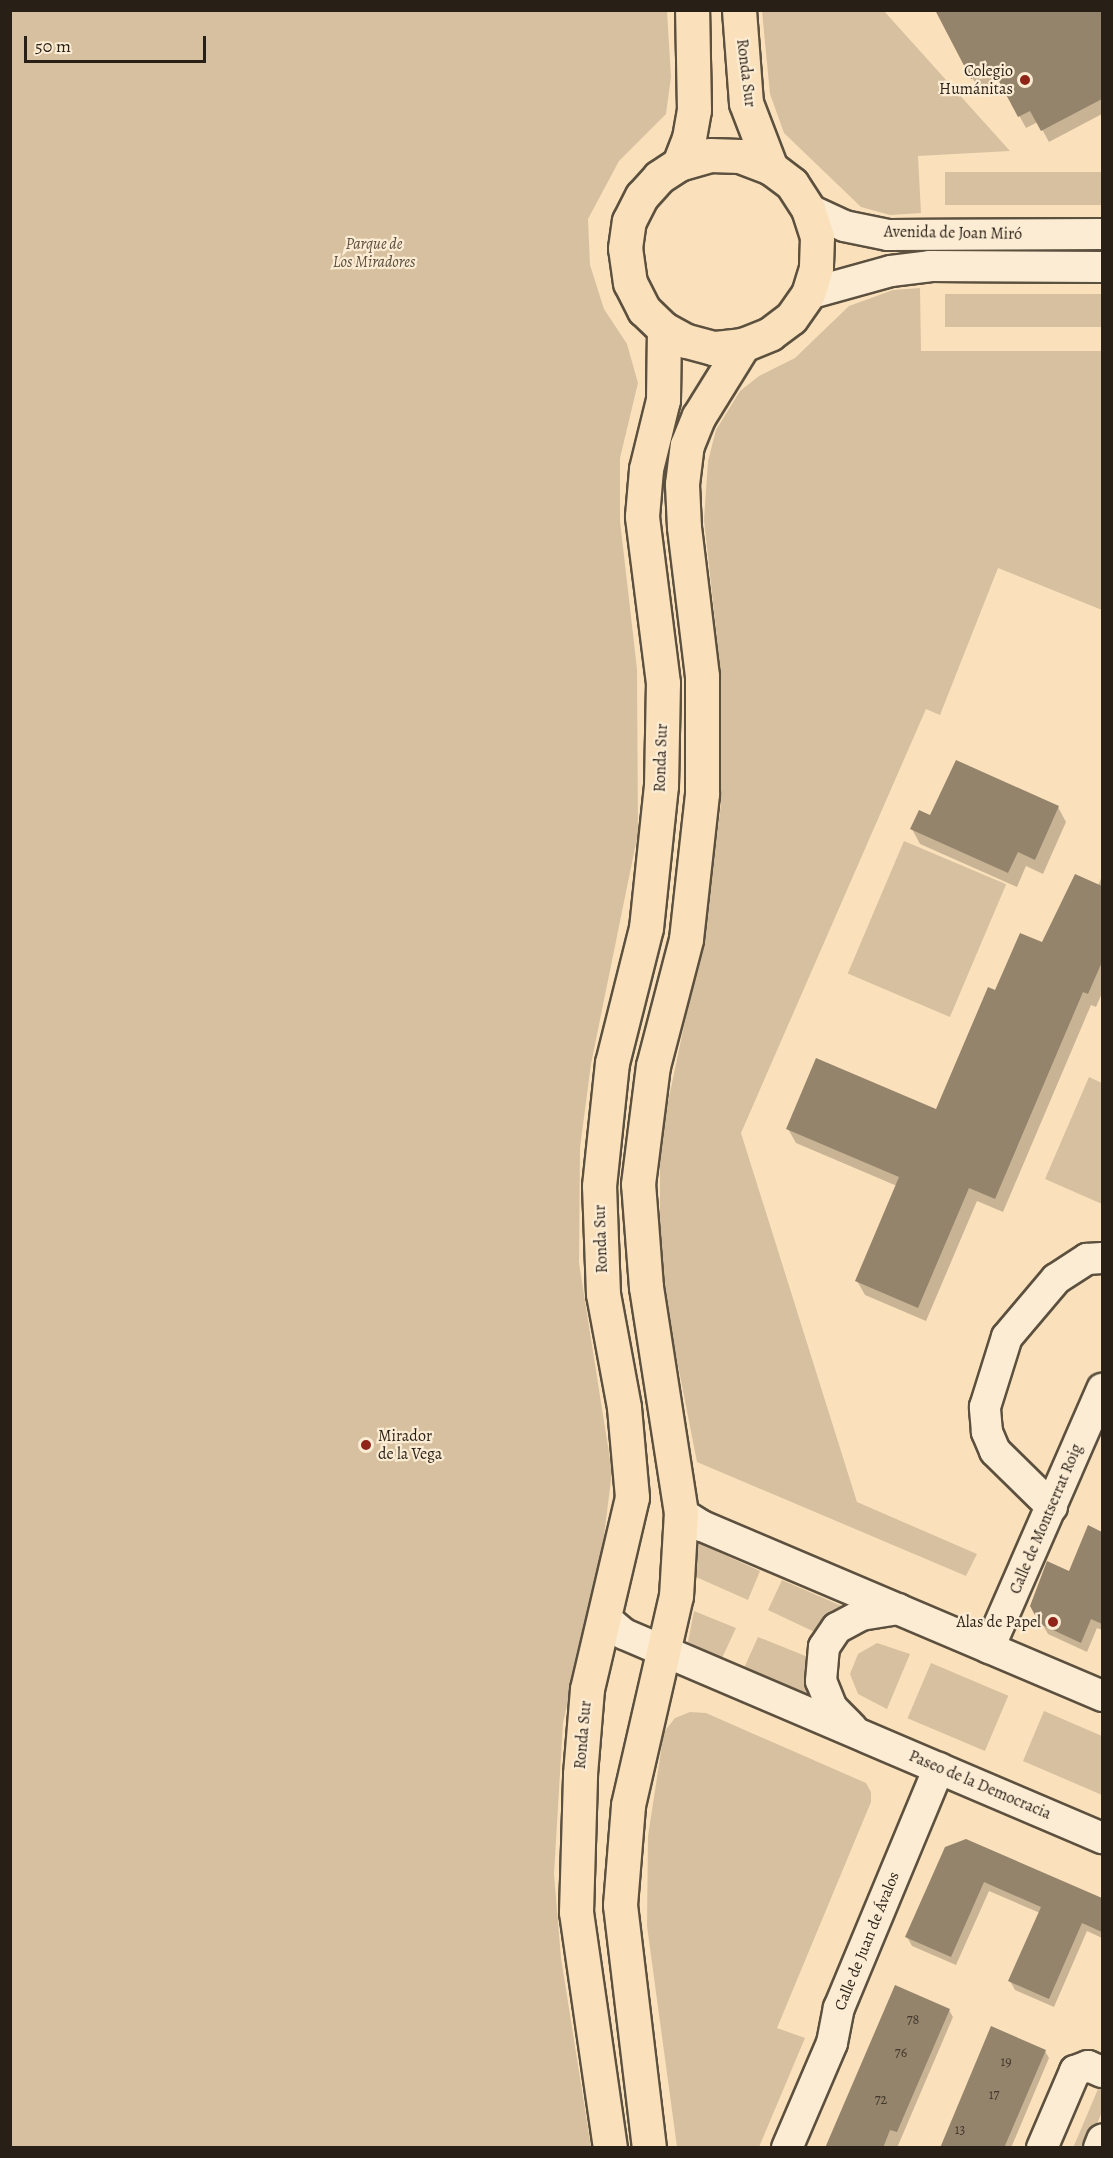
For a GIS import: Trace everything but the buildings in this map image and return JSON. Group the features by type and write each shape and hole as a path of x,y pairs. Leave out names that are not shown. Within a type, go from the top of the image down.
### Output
{"main road":[{"path":"679,164 694,110 692,10"},
{"name":"Ronda Sur","path":"739,10 746,103 771,168"},
{"name":"Ronda Sur","path":"710,155 740,156 771,168 792,184 808,209 817,237 816,268 808,294 791,318 770,334 743,345 713,348 686,341 664,329 644,310 630,283 624,248 629,221 642,196 659,177 679,164 710,155"},
{"name":"Ronda Sur","path":"610,2148 576,1912 580,1774 587,1689 606,1619 632,1497 624,1407 603,1294 599,1186 612,1063 646,928 662,786 663,683 642,516 646,469 663,400 664,329"},
{"path":"649,2148 620,1905 628,1805 644,1725 666,1652 679,1577 681,1513 646,1287 638,1184 653,1066 686,939 702,793 702,676 684,527 683,474 687,445 699,416 743,345"}],"street":[{"name":"Avenida de Joan Miró","path":"808,209 844,226 888,235 1102,234"},
{"name":"Avenida de Joan Miró","path":"808,294 891,271 930,266 1102,267"},
{"path":"1052,1507 995,1451 987,1432 985,1407 1006,1337 1056,1279 1087,1259 1102,1258"},
{"name":"Calle de Montserrat Roig","path":"989,1648 1102,1389"},
{"path":"681,1513 702,1526 1102,1696"},
{"name":"Paseo de la Democracia","path":"857,1732 832,1708 821,1681 824,1647 837,1628 861,1615 899,1609"},
{"name":"Paseo de la Democracia","path":"606,1619 624,1634 1102,1838"},
{"name":"Calle de Juan de Ávalos","path":"787,2148 832,2043 838,2008 939,1768"},
{"path":"1042,2148 1075,2071 1088,2066 1102,2072"},
{"path":"1099,2148 1102,2140"}],"green space":[{"name":"Parque de Los Miradores","path":"10,11 667,11 671,77 666,114 619,161 588,219 590,265 604,309 627,344 638,383 620,458 620,521 637,669 638,833 591,1064 580,1148 579,1263 612,1472 603,1544 563,1723 554,1874 561,1958 591,2147 11,2147"},
{"path":"762,11 884,11 1010,151 918,156 921,213 890,215 861,207 784,133 770,94"},
{"path":"945,172 1102,172 1102,205 945,205"},
{"path":"920,288 921,351 1102,351 1102,610 998,568 940,715 926,709 741,1133 857,1502 977,1554 966,1576 697,1462 660,1274 660,1140 705,926 721,804 719,657 704,520 708,461 716,430 740,391 759,376 795,358 849,306 893,290"},
{"path":"945,294 1102,294 1102,327 945,327"},
{"path":"904,841 1006,884 950,1017 848,974"},
{"path":"1089,1077 1102,1083 1102,1204 1045,1179"},
{"path":"698,1543 760,1571 748,1600 696,1577"},
{"path":"782,1580 851,1610 821,1635 768,1610"},
{"path":"694,1611 736,1628 722,1658 688,1642"},
{"path":"758,1637 813,1659 814,1696 744,1668"},
{"path":"877,1643 910,1654 887,1709 858,1694 850,1674 858,1654"},
{"path":"931,1663 1008,1696 985,1751 908,1718"},
{"path":"1044,1711 1102,1736 1102,1795 1023,1761"},
{"path":"690,1712 706,1713 866,1783 871,1792 871,1802 777,2028 805,2038 759,2147 677,2147 647,1926 648,1836 664,1732 675,1718"},
{"path":"1101,2082 1102,2112 1087,2147 1073,2148"}],"place":[{"name":"Colegio Humánitas","path":"1025,80"},
{"name":"Mirador de la Vega","path":"366,1445"},
{"name":"Alas de Papel","path":"1053,1622"}]}
